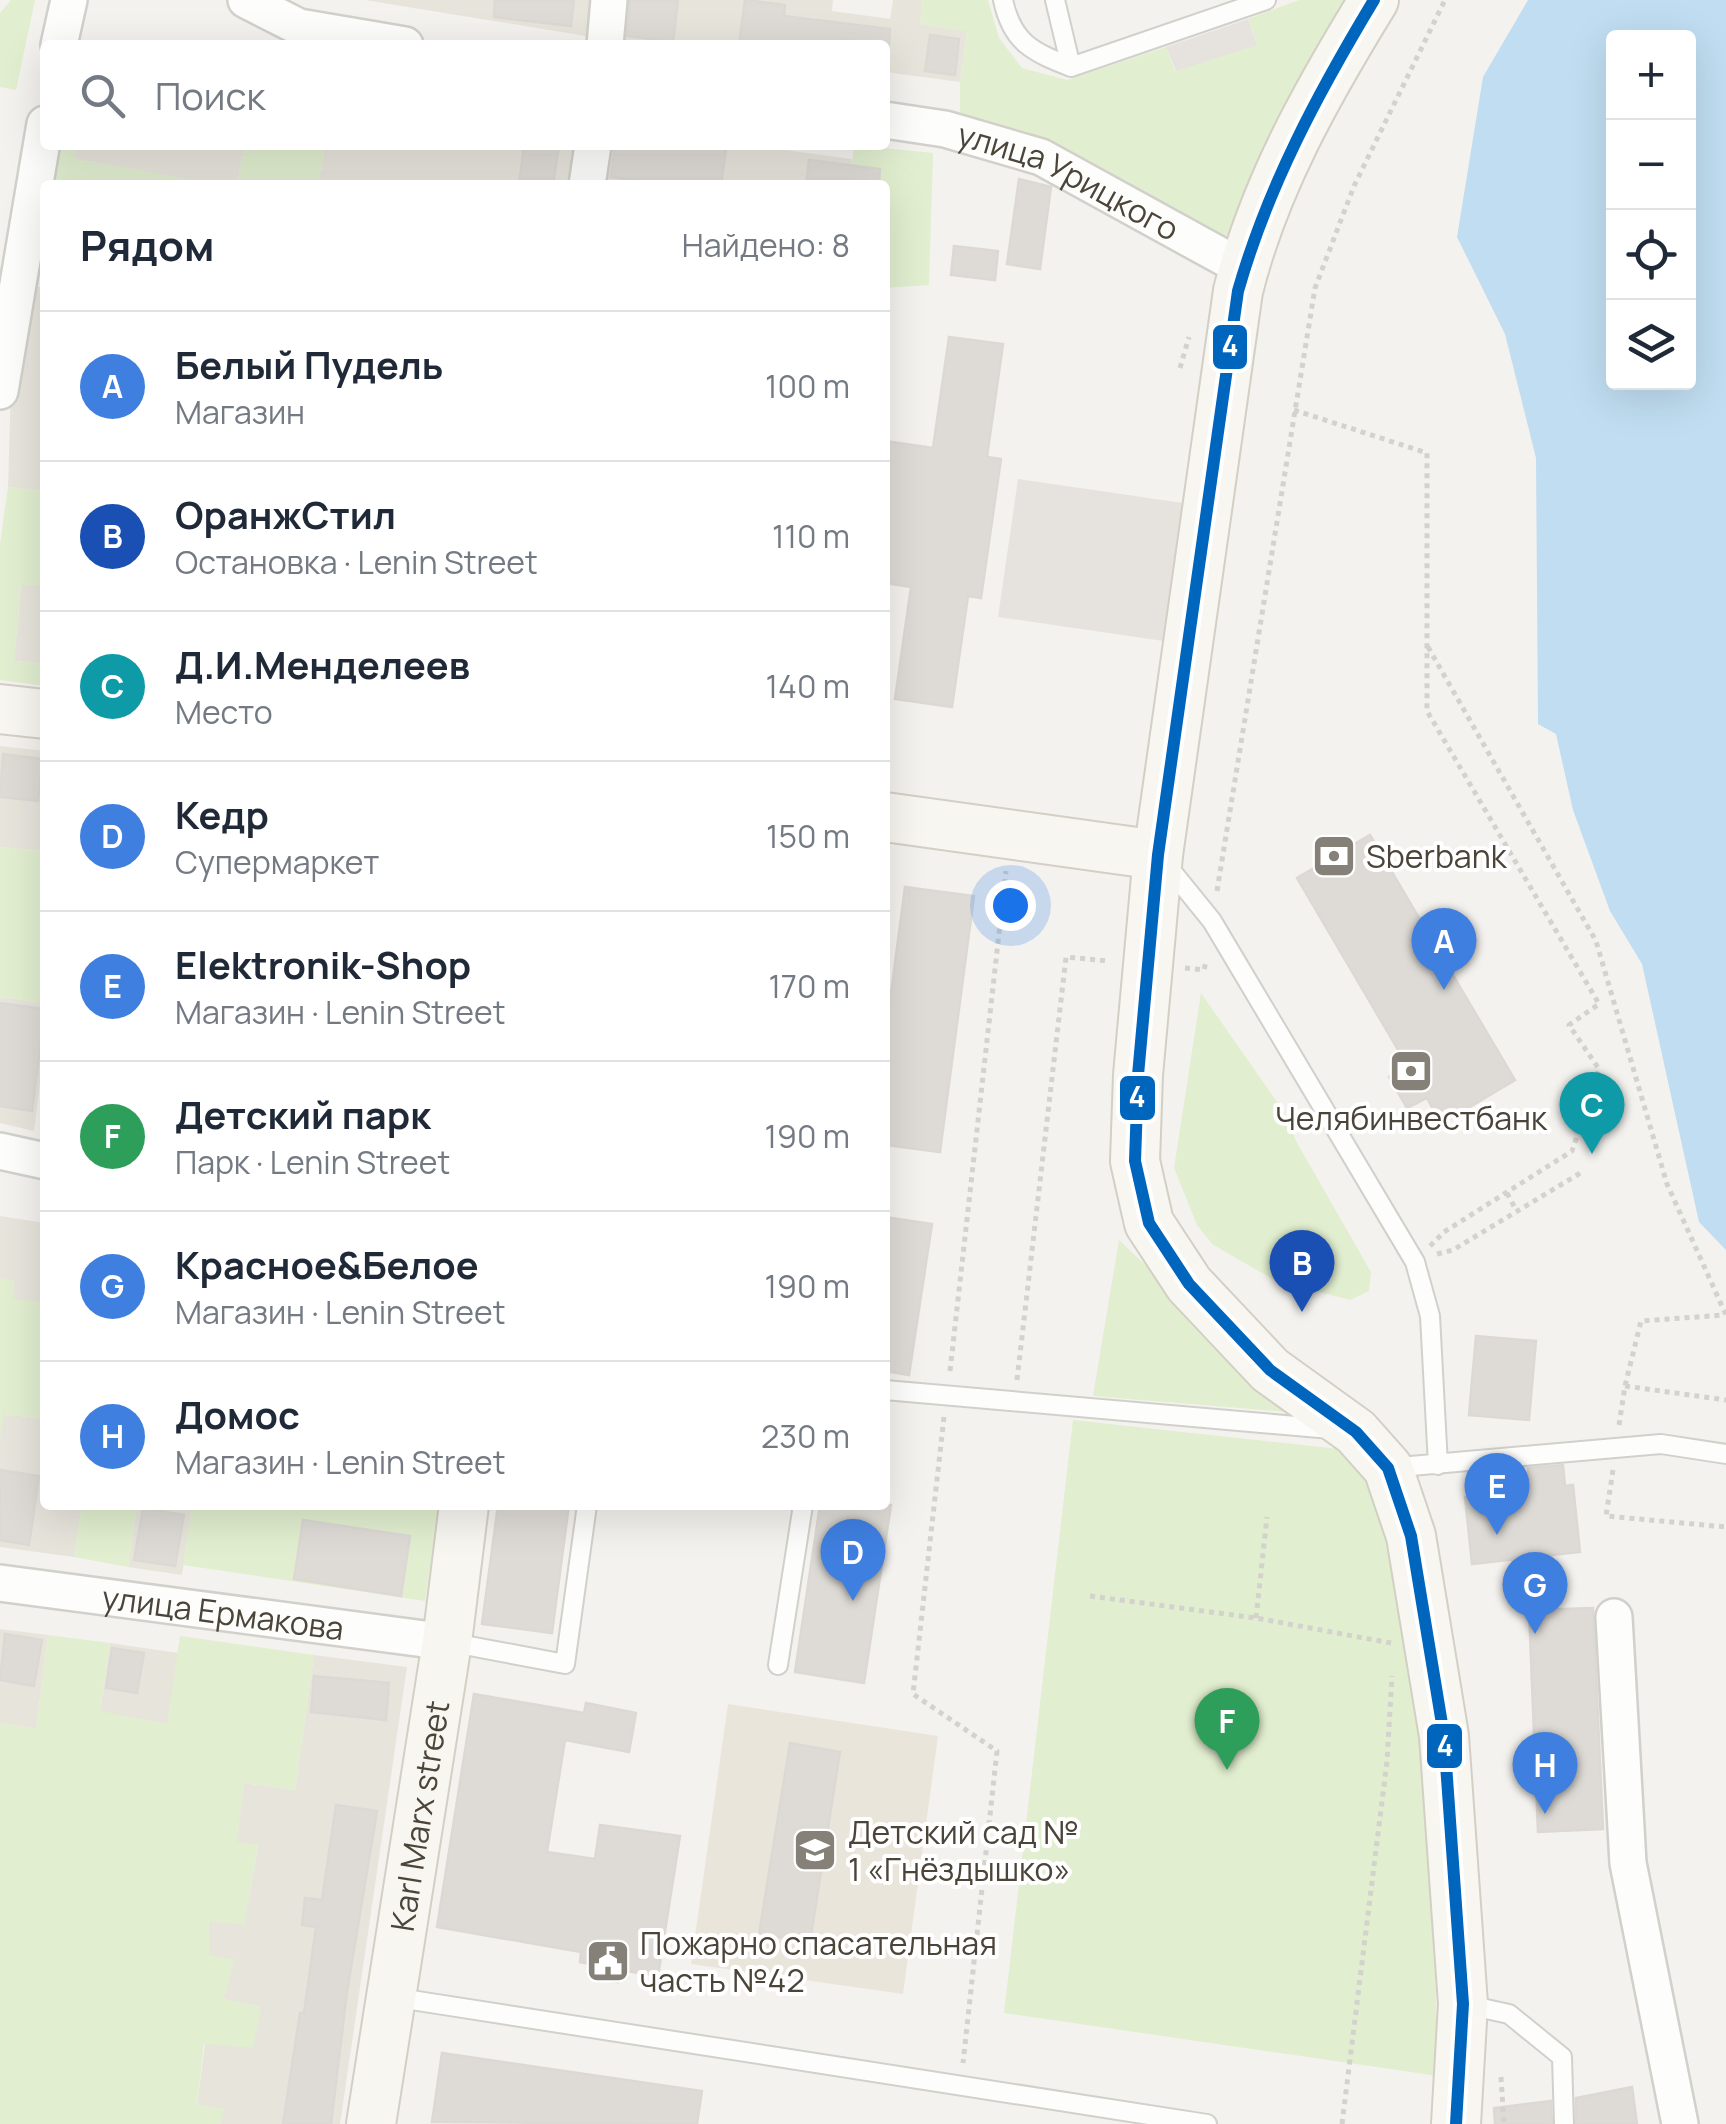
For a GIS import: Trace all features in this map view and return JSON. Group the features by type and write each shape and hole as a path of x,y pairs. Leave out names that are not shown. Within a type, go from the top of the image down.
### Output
{"main road":[{"path":"1374,0 1290,148 1256,224 1243,268 1158,855 1138,1075 1135,1161 1149,1223 1189,1284 1270,1370 1356,1432 1388,1468 1411,1536 1412,1658 1444,1736 1462,2004 1456,2124"},
{"path":"0,709 40,713"},
{"path":"890,817 1158,855"},
{"name":"Karl Marx street","path":"370,2124 447,1642 463,1510"}],"street":[{"path":"61,40 70,0"},
{"path":"246,0 299,27 376,40"},
{"path":"605,40 609,0"},
{"name":"улица Урицкого","path":"890,121 945,129 1040,157 1243,268"},
{"path":"0,392 41,150"},
{"path":"588,180 592,150"},
{"path":"0,1151 40,1160"},
{"name":"улица Ермакова","path":"0,1583 447,1642"},
{"path":"1614,1617 1628,1863 1680,2124"}],"lane":[{"path":"1003,0 1008,24 1032,51 1071,67 1266,0"},
{"path":"1054,0 1071,67"},
{"path":"1158,855 1212,921 1415,1262 1430,1316 1438,1465"},
{"path":"890,1390 1356,1432"},
{"path":"1388,1468 1661,1444 1726,1454"},
{"path":"447,1642 564,1664 586,1510"},
{"path":"778,1666 802,1510"},
{"path":"391,1996 1207,2124"},
{"path":"1462,2004 1509,2014 1562,2057 1564,2124"}],"path":[{"path":"1293,410 1428,453 1426,712 1599,1004 1569,1025 1598,1070 1572,1152 1444,1232 1415,1262"},
{"path":"1427,644 1596,941 1667,1184 1726,1315"},
{"path":"961,2086 997,1751 913,1694 1010,833"},
{"path":"1415,1262 1453,1250 1582,1172"},
{"path":"1507,1193 1516,1210"},
{"path":"1624,1386 1726,1400"},
{"path":"1256,1618 1266,1517"},
{"path":"1090,1596 1256,1618 1412,1658 1386,1761 1342,2124"}],"shaded area":[{"path":"365,0 595,0 592,37"},
{"path":"619,0 833,0 832,11 890,19 893,0 922,0 920,24 967,31 960,82 890,73 890,40 614,39"},
{"path":"1248,19 1257,45 1176,71 1166,47"},
{"path":"75,150 244,150 238,180 191,180 74,159"},
{"path":"324,150 574,150 571,180 319,180"},
{"path":"610,150 785,150 852,159 850,180 607,180"},
{"path":"32,286 40,287 40,490 8,487 11,387"},
{"path":"1018,479 1190,504 1170,642 998,617"},
{"path":"21,585 40,585 40,664 14,661"},
{"path":"0,746 40,750 40,851 0,847"},
{"path":"0,997 40,1002 40,1084 34,1131 0,1123"},
{"path":"0,1216 40,1222 40,1313 12,1299 14,1282 0,1279"},
{"path":"3,1414 40,1418 40,1510 81,1510 74,1557 0,1547"},
{"path":"136,1510 191,1510 182,1575 128,1567"},
{"path":"0,1629 48,1635 36,1729 0,1723"},
{"path":"110,1643 178,1653 168,1724 100,1712"},
{"path":"314,1655 407,1667 340,2124 220,2124 223,2109 197,2105 205,2044 260,2007 224,1999 208,1956 209,1921 244,1924 258,1846 236,1843 244,1783 295,1790"},
{"name":"Детский сад № 1 «Гнёздышко»","path":"728,1704 938,1736 903,1994 691,1964"}],"green space":[{"path":"11,0 35,0 16,90 0,87 0,13"},
{"path":"922,0 988,0 999,38 1022,68 1067,80 1166,47 1175,71 1257,44 1248,19 1299,0 1351,0 1232,248 960,117 967,32 920,24"},
{"path":"60,150 76,150 75,159 192,180 54,180"},
{"path":"244,150 324,150 319,180 238,180"},
{"path":"854,150 933,153 929,285 890,288 890,180 850,180"},
{"path":"8,487 40,490 40,585 21,585 14,661 40,664 40,685 0,680 0,544"},
{"path":"0,847 40,851 40,1002 0,997"},
{"path":"1201,993 1284,1112 1296,1141 1371,1272 1369,1291 1350,1300 1274,1280 1212,1244 1197,1225 1174,1168"},
{"path":"1119,1240 1301,1413 1093,1396"},
{"path":"0,1279 14,1281 13,1299 40,1302 40,1418 4,1414 0,1435"},
{"path":"1073,1420 1367,1452 1410,1648 1433,1893 1438,2076 1004,2013"},
{"path":"81,1510 136,1510 128,1567 74,1557"},
{"path":"191,1510 438,1510 425,1601 183,1565"},
{"path":"48,1635 110,1643 100,1711 167,1724 180,1636 314,1655 295,1790 244,1783 237,1842 258,1845 244,1925 209,1921 209,1955 234,1959 224,1999 261,2007 253,2048 204,2044 197,2104 224,2109 220,2124 0,2124 0,1723 36,1729"}],"water":[{"path":"1528,0 1726,0 1726,1250 1699,1222 1642,964 1610,911 1573,810 1556,734 1538,724 1536,458 1505,334 1457,237 1483,77"}],"building":[{"path":"495,0 574,0 571,26 494,17"},
{"path":"630,0 678,0 673,40 627,36"},
{"path":"745,0 785,5 784,16 890,29 889,40 740,40"},
{"path":"930,35 959,39 955,75 925,71"},
{"path":"523,150 558,150 554,180 520,180"},
{"path":"614,150 726,150 722,180 611,177"},
{"path":"809,160 880,169 879,180 807,180"},
{"path":"1019,179 1051,187 1040,269 1007,264"},
{"path":"954,246 998,251 995,280 951,275"},
{"path":"949,337 1003,344 987,457 1001,459 981,598 968,596 952,707 895,699 911,587 890,584 890,442 933,448"},
{"path":"3,754 40,759 38,801 0,797"},
{"path":"1370,835 1515,1080 1441,1124 1427,1098 1407,1108 1389,1077 1407,1065 1297,878"},
{"path":"905,887 974,896 940,1152 890,1146 890,1001"},
{"path":"0,1003 40,1008 40,1048 32,1111 0,1106"},
{"path":"890,1218 932,1224 909,1375 890,1372"},
{"path":"1476,1336 1536,1341 1529,1420 1469,1415"},
{"path":"1563,1465 1565,1486 1573,1485 1580,1552 1472,1564 1465,1497 1530,1490 1528,1468"},
{"path":"0,1470 39,1476 29,1545 0,1540"},
{"path":"891,1505 864,1683 795,1672 819,1510 890,1510"},
{"path":"143,1510 184,1515 175,1566 134,1560"},
{"path":"497,1510 568,1510 552,1633 482,1624"},
{"path":"303,1520 410,1536 401,1596 294,1579"},
{"path":"1593,1608 1603,1829 1538,1832 1529,1610"},
{"path":"5,1634 42,1640 34,1686 0,1680"},
{"path":"112,1648 144,1653 137,1693 106,1688"},
{"path":"314,1676 389,1683 386,1720 311,1712"},
{"path":"474,1694 584,1713 586,1703 636,1713 629,1752 565,1740 547,1852 595,1859 600,1825 680,1836 658,1976 620,1970 618,1982 593,1978 594,1965 580,1962 581,1952 437,1927"},
{"path":"790,1743 840,1752 810,1942 759,1934"},
{"path":"336,1805 377,1811 347,1992 331,2124 283,2124 316,1927 302,1925 305,1898 322,1900"},
{"path":"442,2053 702,2091 697,2124 432,2122"},
{"path":"1632,2087 1637,2124 1576,2124 1576,2098"},
{"path":"1551,2101 1552,2124 1495,2124 1494,2108"}],"transit line":[{"name":"4","path":"1374,0 1333,70 1279,177 1238,291 1158,855 1138,1075 1135,1161 1149,1223 1189,1284 1270,1370 1356,1432 1388,1468 1411,1536 1444,1736 1463,2004 1456,2124"}],"place":[{"name":"Sberbank","path":"1334,856"},
{"name":"Белый Пудель","path":"1444,990"},
{"name":"Челябинвестбанк","path":"1411,1071"},
{"name":"Д.И.Менделеев","path":"1592,1154"},
{"name":"ОранжСтил","path":"1302,1312"},
{"name":"Elektronik-Shop","path":"1497,1535"},
{"name":"Кедр","path":"853,1601"},
{"name":"Красное&Белое","path":"1535,1634"},
{"name":"Детский парк","path":"1227,1770"},
{"name":"Домос","path":"1545,1814"},
{"name":"Детский сад № 1 «Гнёздышко»","path":"815,1850"},
{"name":"Пожарно спасательная часть №42","path":"608,1961"}]}
